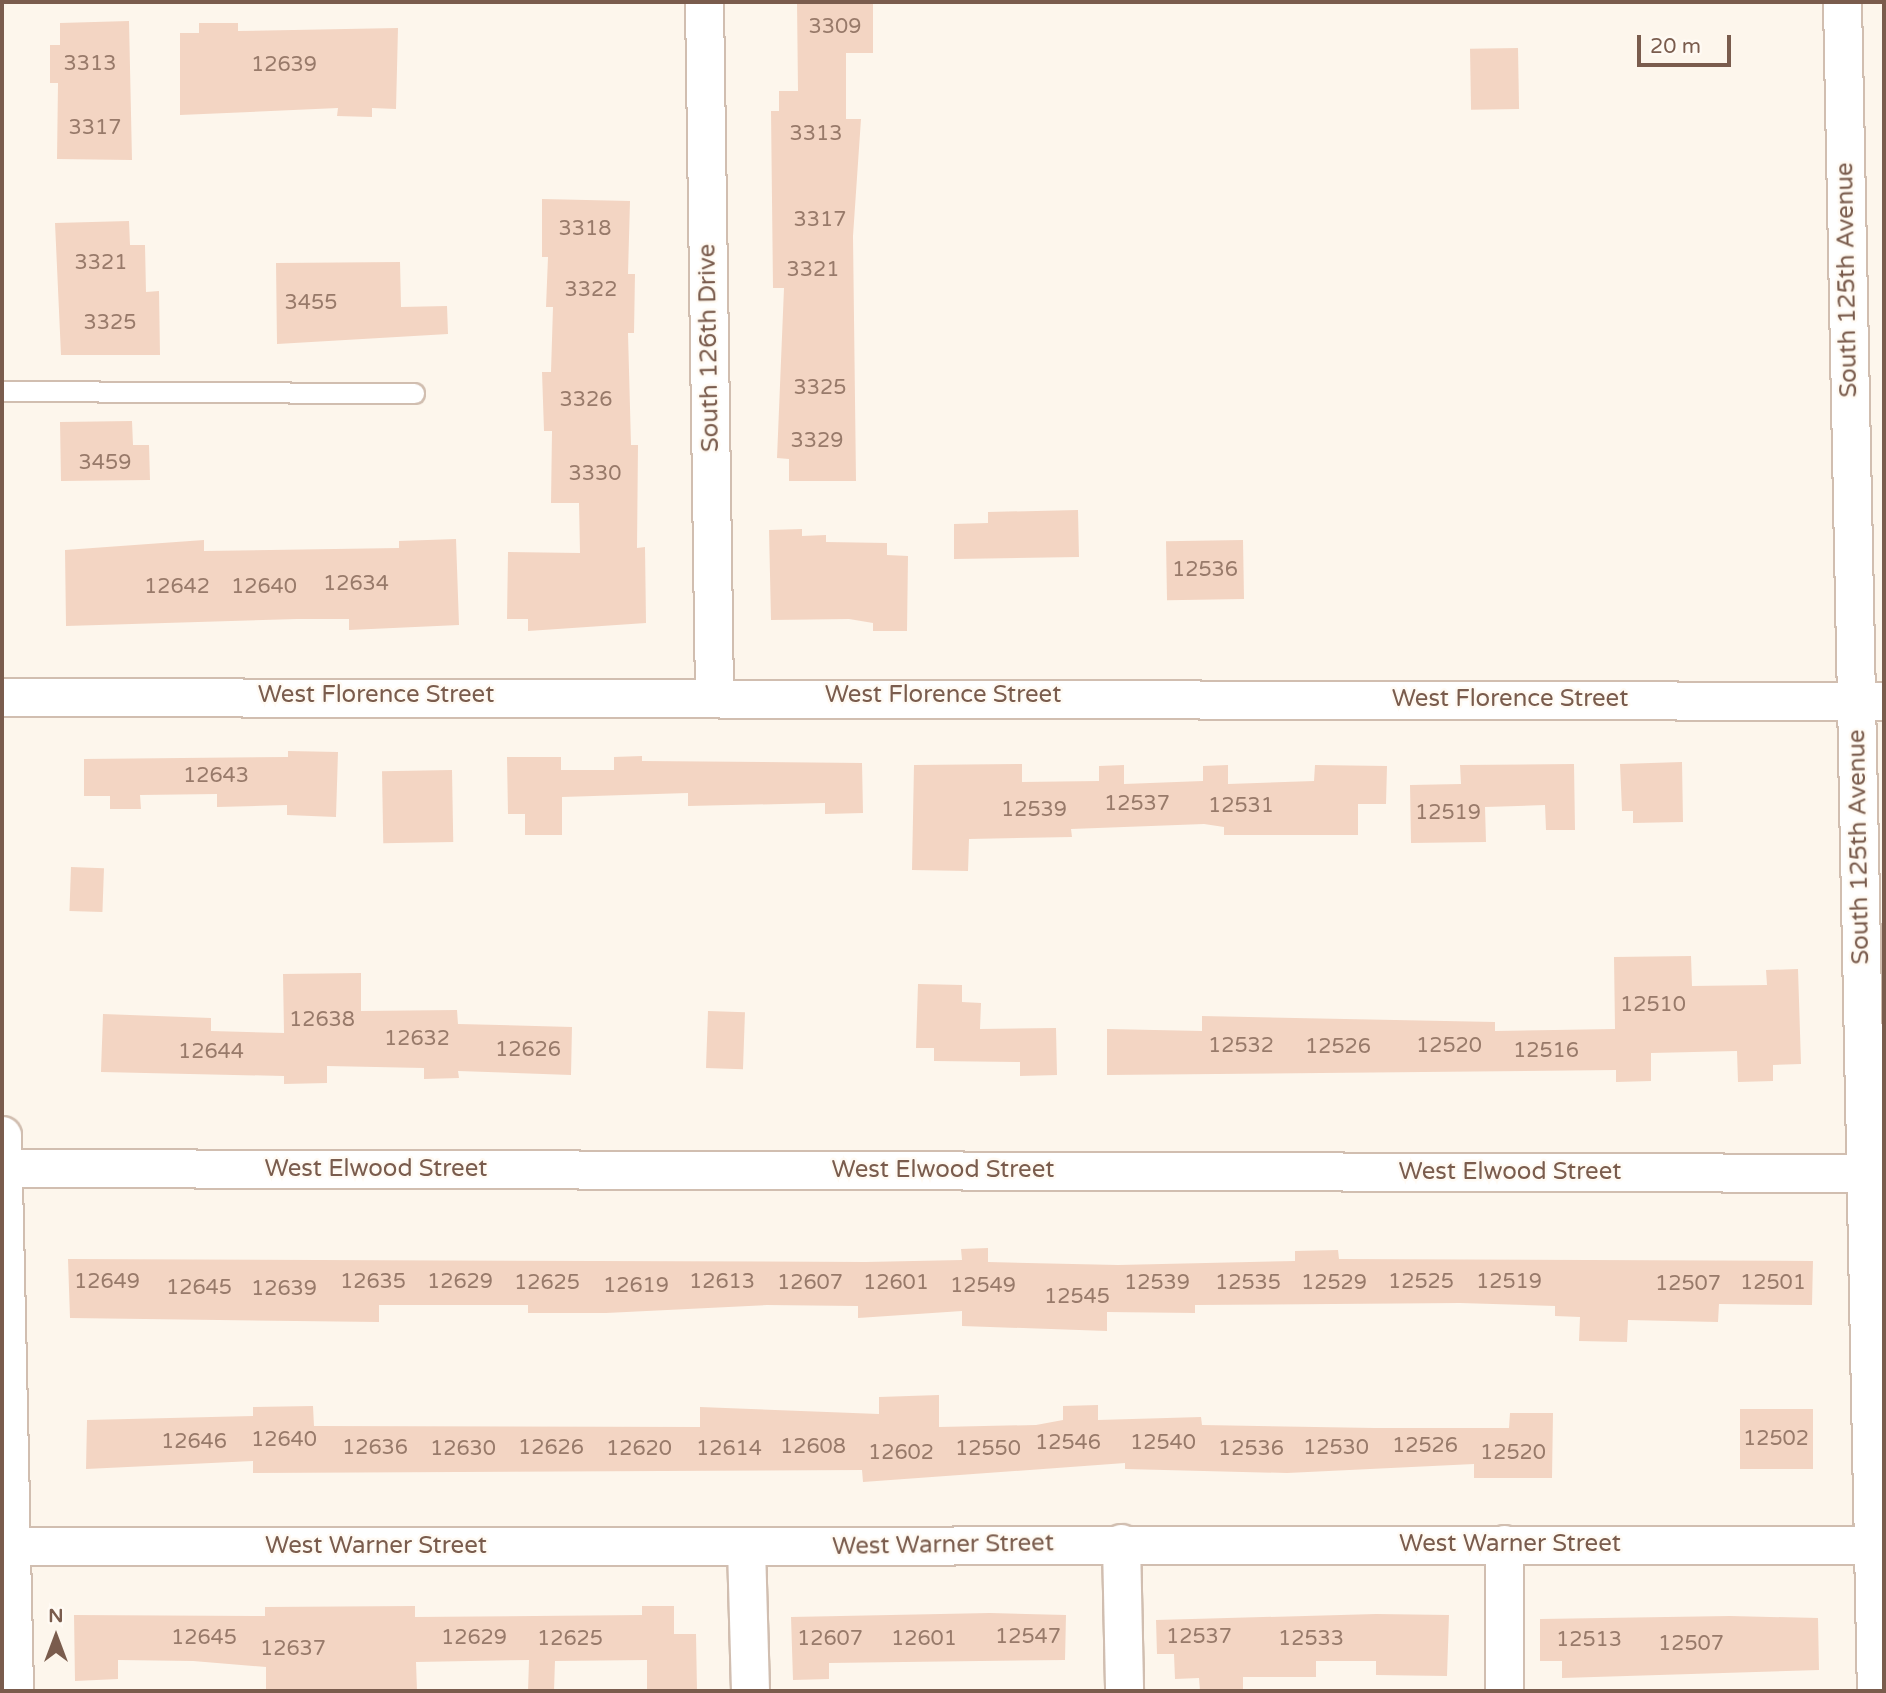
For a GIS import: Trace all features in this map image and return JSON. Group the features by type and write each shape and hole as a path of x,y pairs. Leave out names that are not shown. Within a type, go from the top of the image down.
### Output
{"street":[{"name":"South 126th Drive","path":"704,2 714,694"},
{"name":"South 125th Avenue","path":"1842,2 1870,701 1876,1173 1876,1691"},
{"name":"West Florence Street","path":"2,696 714,694 1870,701"},
{"path":"2,1135 14,1691"},
{"name":"West Elwood Street","path":"2,1168 1876,1173"},
{"path":"1121,1543 1124,1691"},
{"name":"West Warner Street","path":"11,1546 746,1547 1121,1543 1876,1545"},
{"path":"1504,1544 1504,1691"},
{"path":"746,1547 750,1691"}],"lane":[{"path":"2,391 414,393"}],"building":[{"path":"797,2 873,2 873,53 846,53 846,119 861,119 853,236 856,481 789,481 789,459 777,458 784,288 773,288 771,111 779,111 779,91 798,91"},
{"path":"129,21 132,160 57,159 58,83 50,83 50,45 60,45 60,23"},
{"path":"199,23 238,23 238,31 398,28 396,109 372,108 372,117 337,116 338,108 180,115 180,33 199,33"},
{"path":"1518,48 1519,109 1471,110 1470,49"},
{"path":"542,199 630,201 628,274 635,274 634,333 628,333 631,445 638,445 637,548 645,547 646,623 528,631 528,619 507,619 508,552 580,553 579,503 551,503 552,431 544,431 542,372 551,372 553,307 546,307 548,257 542,257"},
{"path":"129,221 130,245 145,245 146,292 159,291 160,355 61,355 55,223"},
{"path":"400,262 401,307 447,306 448,334 277,344 276,263"},
{"path":"132,421 133,445 149,445 150,480 61,481 60,422"},
{"path":"1078,510 1079,557 954,559 954,524 988,523 988,512"},
{"path":"802,529 802,536 826,535 826,542 887,543 887,555 908,556 907,631 873,631 873,623 849,619 771,620 769,530"},
{"path":"456,539 459,625 349,630 349,619 297,619 66,626 65,550 204,540 204,551 399,548 399,541"},
{"path":"1243,540 1244,599 1167,600 1166,541"},
{"path":"288,751 338,752 336,817 287,815 287,805 217,807 217,794 140,795 141,809 110,809 110,796 84,796 84,759 288,757"},
{"path":"642,756 642,761 862,763 863,813 825,814 825,803 688,806 688,793 562,797 562,835 525,835 525,814 508,814 507,757 561,757 561,770 614,770 614,757"},
{"path":"1682,762 1683,822 1633,823 1633,811 1622,811 1620,764"},
{"path":"1022,764 1022,782 1099,781 1099,766 1124,765 1124,784 1203,781 1203,766 1228,765 1228,784 1314,781 1315,765 1387,766 1386,804 1358,804 1358,835 1224,835 1224,827 1204,824 1071,829 1072,837 969,839 968,871 912,870 914,765"},
{"path":"1574,764 1575,830 1546,830 1545,805 1485,807 1486,842 1411,843 1410,785 1461,784 1460,765"},
{"path":"452,770 453,842 383,843 382,771"},
{"path":"71,867 104,868 102,912 69,911"},
{"path":"1691,956 1692,986 1767,985 1766,970 1798,969 1801,1064 1773,1065 1773,1081 1738,1082 1737,1051 1651,1053 1651,1081 1616,1082 1616,1070 1107,1075 1107,1029 1202,1031 1202,1016 1495,1022 1495,1031 1615,1029 1614,957"},
{"path":"361,973 361,1011 457,1010 458,1024 572,1027 571,1075 458,1071 459,1078 424,1079 424,1068 327,1066 327,1083 284,1084 284,1076 101,1072 103,1014 211,1018 211,1031 284,1033 283,974"},
{"path":"918,984 962,985 962,1002 981,1003 980,1029 1056,1028 1057,1075 1020,1076 1020,1062 934,1061 934,1048 916,1048"},
{"path":"708,1011 745,1012 743,1069 706,1068"},
{"path":"988,1248 988,1262 1118,1265 1295,1261 1295,1251 1338,1250 1339,1259 1813,1261 1812,1305 1719,1304 1718,1322 1628,1320 1627,1342 1579,1341 1580,1317 1555,1316 1555,1306 1460,1303 1195,1305 1195,1313 1107,1312 1107,1331 962,1326 962,1311 858,1318 858,1306 767,1305 606,1313 528,1313 528,1305 379,1305 379,1322 70,1318 68,1259 866,1262 962,1260 961,1249"},
{"path":"939,1395 939,1427 1036,1425 1063,1420 1063,1406 1098,1405 1098,1420 1201,1417 1202,1425 1509,1428 1510,1413 1553,1413 1552,1478 1474,1478 1474,1464 1287,1473 1125,1469 1125,1463 863,1482 862,1470 253,1473 253,1461 86,1469 87,1420 253,1416 253,1407 313,1406 314,1426 700,1427 700,1407 879,1414 879,1397"},
{"path":"1740,1409 1813,1409 1813,1469 1740,1469"},
{"path":"415,1606 415,1617 642,1615 642,1606 674,1606 674,1634 696,1634 697,1691 647,1691 647,1660 555,1661 554,1691 528,1691 529,1660 416,1662 417,1691 266,1691 266,1667 193,1661 118,1660 118,1679 75,1681 74,1615 265,1616 265,1607"},
{"path":"990,1613 1066,1615 1065,1660 829,1663 829,1679 793,1680 791,1617"},
{"path":"1376,1614 1449,1615 1447,1676 1376,1675 1376,1661 1316,1661 1316,1677 1243,1677 1243,1691 1200,1691 1199,1678 1175,1679 1174,1654 1157,1654 1156,1620"},
{"path":"1730,1616 1818,1618 1819,1670 1562,1678 1562,1661 1540,1661 1540,1619"}]}
